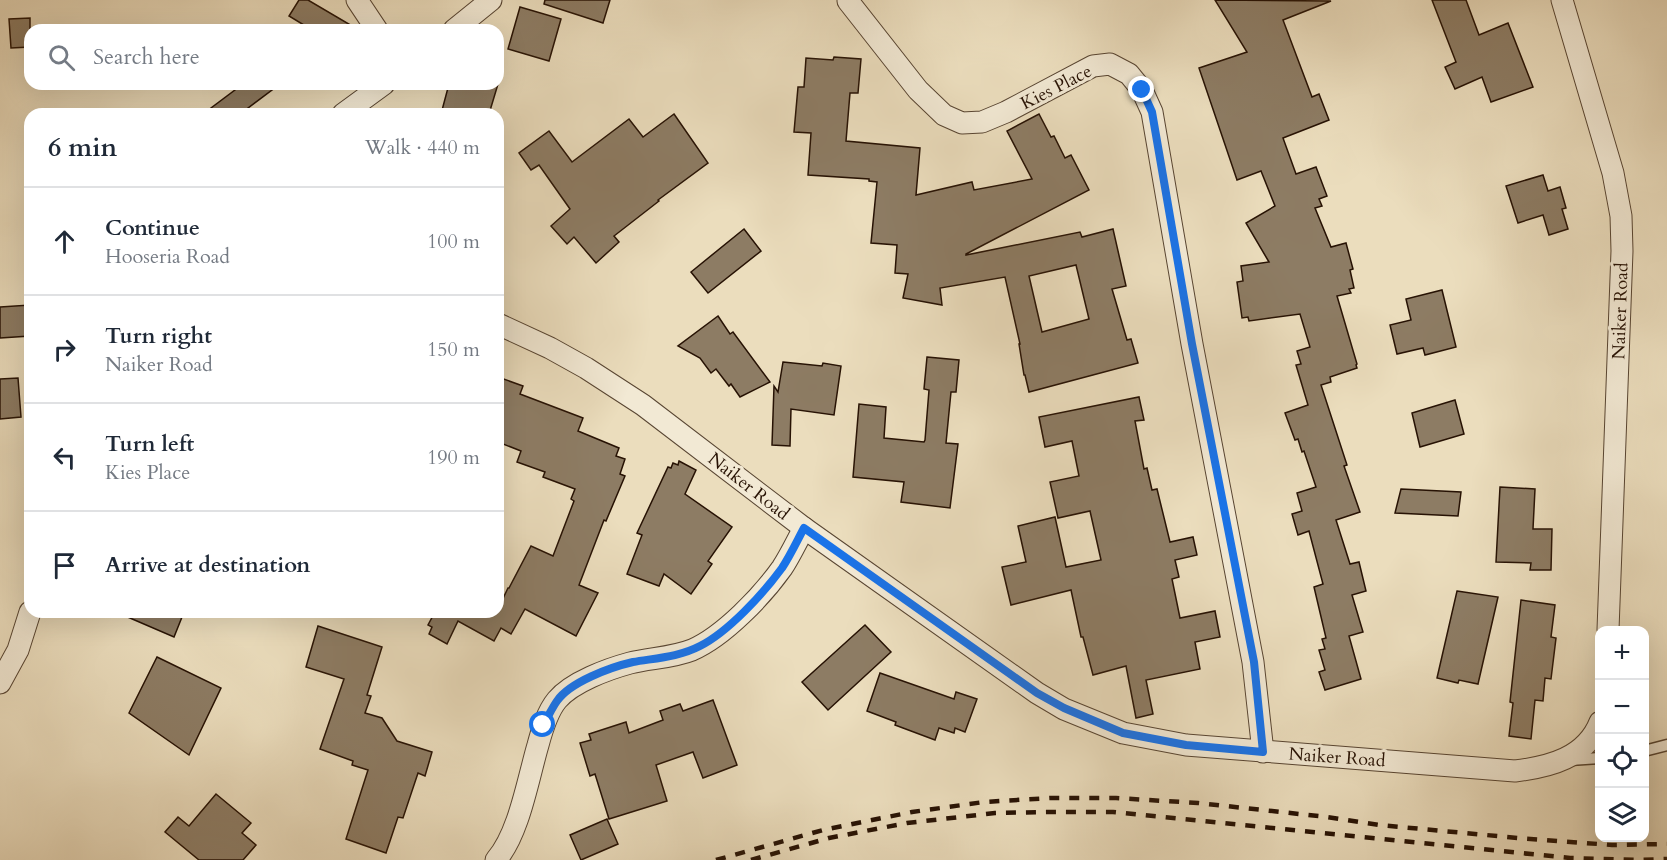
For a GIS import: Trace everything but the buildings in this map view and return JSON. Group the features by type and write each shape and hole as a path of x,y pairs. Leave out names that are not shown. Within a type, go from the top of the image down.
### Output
{"street":[{"path":"357,0 373,24"},
{"path":"461,24 491,0"},
{"name":"Naiker Road","path":"1562,0 1613,173 1621,216 1622,263 1608,626"},
{"name":"Kies Place","path":"848,1 918,90 944,115 962,123 982,122 1006,112 1092,66 1110,64 1129,74 1142,90 1152,112 1192,344 1254,662 1263,752"},
{"path":"351,108 376,90"},
{"name":"Naiker Road","path":"504,327 586,368 644,405 804,528 1037,693 1064,708 1123,733 1186,745 1515,771 1542,768 1562,761 1582,748 1595,732"},
{"path":"496,860 510,837 520,810 543,725 558,699 575,685 601,673 630,663 676,655 702,645 728,627 782,567 804,528"},
{"path":"0,683 18,650 28,618"}],"lane":[{"path":"1649,750 1667,745"},
{"path":"1562,761 1595,758"}],"railway":[{"path":"716,860 823,830 912,812 984,802 1050,798 1116,798 1198,803 1379,825 1518,838 1612,845 1667,844"},
{"path":"751,860 829,838 907,823 995,813 1046,812 1113,812 1570,858 1667,859"}],"route":[{"path":"543,725 558,699 575,685 630,663 690,651 728,627 782,567 804,528 1037,693 1064,708 1123,733 1186,745 1263,752 1254,662 1192,344 1152,112 1142,90"}]}
